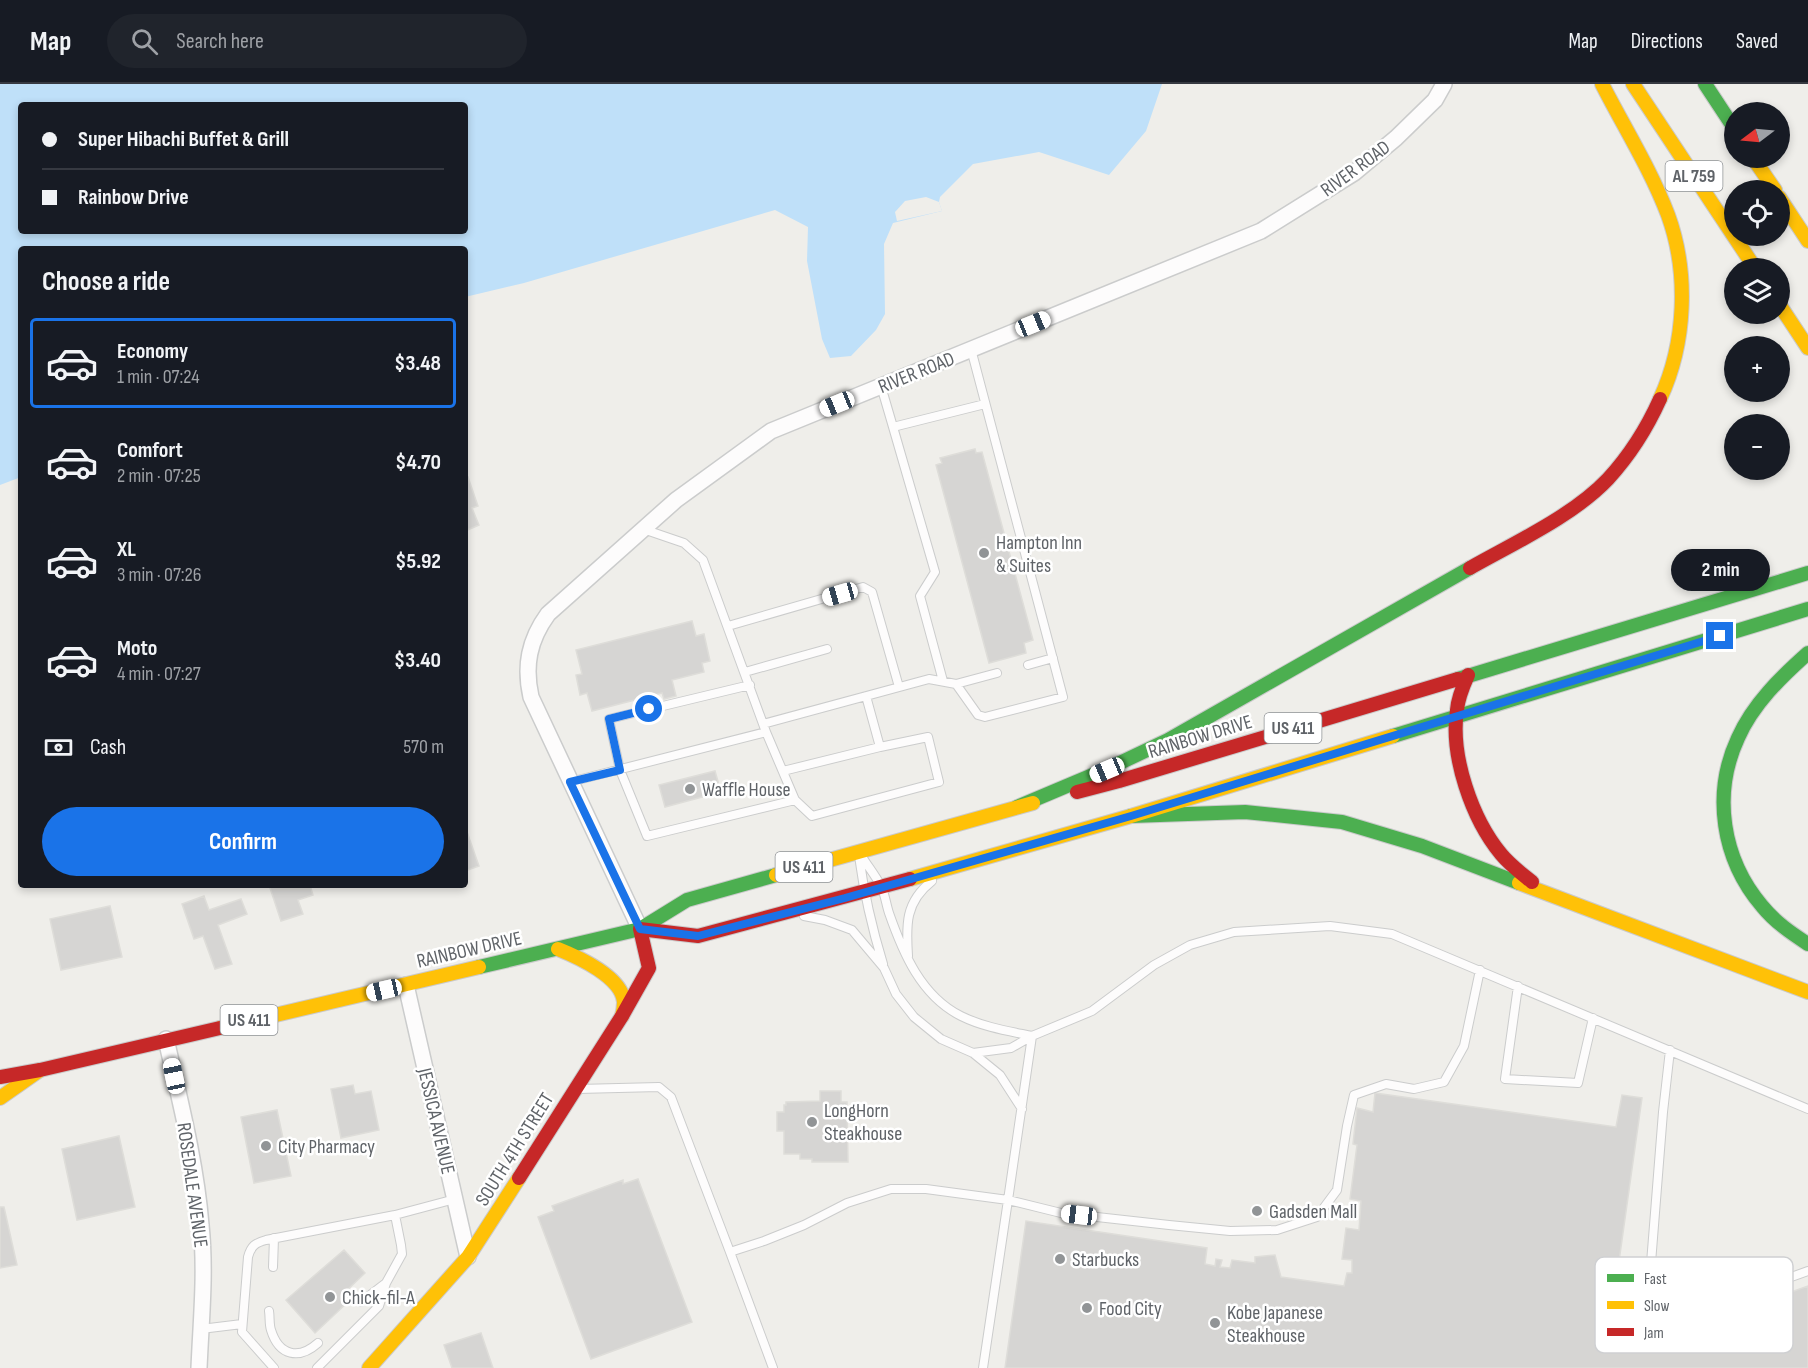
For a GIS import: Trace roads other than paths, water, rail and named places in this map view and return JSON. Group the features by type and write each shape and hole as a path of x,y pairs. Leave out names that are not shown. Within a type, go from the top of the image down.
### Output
{"main road":[{"name":"AL 759","path":"1633,84 1748,258"},
{"path":"1705,84 1724,113"},
{"path":"1017,807 1107,770 1168,740 1558,518 1590,495 1624,460 1652,419 1671,373 1681,323 1681,273 1673,232 1662,200 1602,85"},
{"path":"1790,214 1808,241"},
{"path":"1790,321 1808,348"},
{"name":"RAINBOW DRIVE","path":"0,1098 40,1070 640,929 687,900 1017,807 1119,781 1808,573"},
{"name":"RAINBOW DRIVE","path":"640,929 698,936 864,893 1131,816 1808,609"},
{"path":"1808,653 1766,696 1737,737 1726,772 1723,809 1728,846 1743,881 1768,914 1783,928 1808,944"},
{"path":"1468,675 1462,689 1456,716 1457,746 1464,781 1479,819 1501,854 1520,875 1569,903"},
{"path":"1131,816 1245,812 1342,822 1422,846 1808,992"},
{"name":"SOUTH 4TH STREET","path":"369,1368 468,1257 622,1016 649,968 640,929"},
{"path":"558,949 578,957 612,982 624,1002 622,1016"},
{"name":"US 411","path":"0,1077 40,1070"}],"street":[{"name":"RIVER ROAD","path":"640,929 531,697 527,671 531,646 535,634 548,614 676,500 771,431 1261,231 1354,173 1396,138 1435,100 1444,84"},
{"name":"JESSICA AVENUE","path":"406,984 468,1257"},
{"name":"ROSEDALE AVENUE","path":"166,1039 197,1186 202,1226 204,1267 199,1368"}],"lane":[{"path":"956,684 978,715 985,717 1063,697 971,349"},
{"path":"881,386 935,572 920,596 943,681"},
{"path":"893,427 985,404"},
{"path":"643,530 684,543 703,560 765,728 795,800 812,816 939,782 928,737 783,771"},
{"path":"728,626 863,587 872,592 899,687"},
{"path":"745,672 827,649"},
{"path":"1028,665 1053,658"},
{"path":"570,782 620,770 929,679 956,684 997,673"},
{"path":"750,685 609,719 620,770 647,836 795,800"},
{"path":"866,696 880,747"},
{"path":"859,852 882,888 897,936 909,961 925,987 935,998 960,1016 989,1026 1032,1036"},
{"path":"859,852 871,925 884,968 896,994 914,1017 941,1039 973,1053 1000,1075 1022,1109"},
{"path":"909,961 907,927 911,907 917,894 954,867"},
{"path":"788,913 825,920 852,930 884,968"},
{"path":"973,1053 1011,1048 1032,1036 1092,1011 1154,965 1190,945 1234,932 1330,926 1392,933 1808,1109"},
{"path":"730,1252 804,1225 847,1203 891,1189 926,1189 1008,1200 1061,1213 1230,1231 1277,1230 1317,1217 1337,1190 1354,1095 1386,1084 1414,1089 1444,1082 1464,1046 1480,970"},
{"path":"1518,986 1505,1079 1578,1083 1593,1018"},
{"path":"982,1368 1032,1036"},
{"path":"1651,1257 1670,1050"},
{"path":"575,1089 659,1087 671,1097 773,1368"},
{"path":"274,1368 242,1332 248,1257 251,1247 257,1242 274,1238 395,1215 455,1199"},
{"path":"317,1368 379,1306 386,1283 402,1254 395,1215"},
{"path":"273,1267 274,1238"},
{"path":"1793,1276 1808,1271"},
{"path":"361,1302 386,1283"},
{"path":"269,1311 271,1329 276,1339 291,1354 309,1351 318,1343"},
{"path":"201,1329 242,1324"}],"water":[{"path":"0,84 1162,84 1146,131 1109,175 1039,152 973,164 940,197 942,211 893,223 884,244 885,314 876,330 851,356 830,358 822,339 807,261 808,227 775,210 524,283 468,296 468,246 18,246 18,478 0,485"}],"place":[{"name":"Hampton Inn & Suites","path":"984,553"},
{"name":"Waffle House","path":"690,789"},
{"name":"LongHorn Steakhouse","path":"812,1122"},
{"name":"City Pharmacy","path":"266,1146"},
{"name":"Gadsden Mall","path":"1257,1211"},
{"name":"Starbucks","path":"1060,1259"},
{"name":"Chick-fil-A","path":"330,1297"},
{"name":"Food City","path":"1087,1308"},
{"name":"Kobe Japanese Steakhouse","path":"1215,1323"}]}
